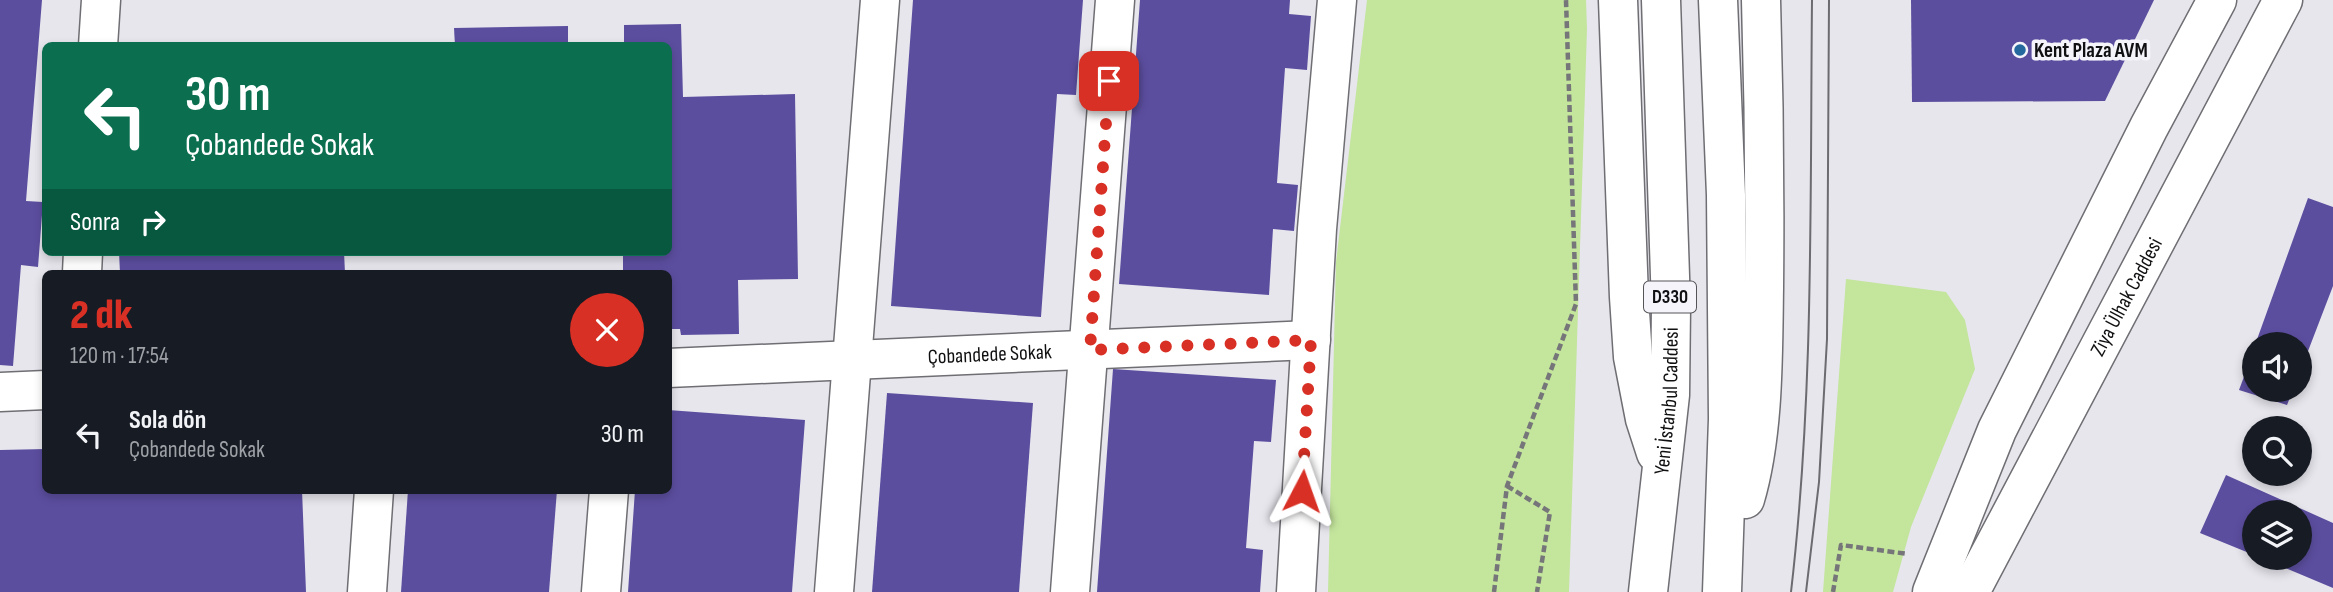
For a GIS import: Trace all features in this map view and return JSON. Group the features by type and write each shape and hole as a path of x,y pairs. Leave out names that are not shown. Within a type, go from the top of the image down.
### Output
{"main road":[{"path":"98,42 101,0"},
{"path":"834,592 880,0"},
{"path":"1070,592 1115,0"},
{"path":"1296,592 1317,229 1337,0"},
{"path":"1618,0 1633,357 1645,419 1662,471"},
{"name":"Yeni İstanbul Caddesi","path":"1648,592 1670,395 1671,307 1661,0"},
{"name":"D330","path":"1718,0 1727,275 1728,419 1723,584"},
{"path":"1723,584 1751,481 1760,403 1764,255 1761,0"},
{"path":"1951,583 1997,430 2149,127 2217,0"},
{"name":"Ziya Ülhak Caddesi","path":"1951,583 2283,0"},
{"name":"Çobandede Sokak","path":"672,368 1311,340"},
{"path":"0,392 42,390"},
{"path":"367,592 374,494"},
{"path":"601,592 609,494"}],"path":[{"path":"1493,592 1507,486 1576,304 1566,0"},
{"path":"1507,486 1549,512 1537,592"},
{"path":"1833,592 1842,545 1951,583"}],"green space":[{"path":"1367,0 1586,0 1569,592 1328,592 1336,262"},
{"path":"1846,279 1946,292 1965,320 1975,369 1911,527 1893,592 1823,592"}],"building":[{"path":"0,0 42,0 26,201 42,202 38,267 21,265 13,366 0,365"},
{"path":"913,0 1083,0 1076,95 1057,94 1041,317 891,306"},
{"path":"1140,0 1290,0 1289,14 1311,16 1307,70 1285,68 1277,183 1298,185 1294,231 1273,229 1269,295 1119,284"},
{"name":"Kent Plaza AVM","path":"1911,0 2154,0 2105,101 1912,102"},
{"path":"681,24 683,97 795,94 798,279 738,280 739,334 681,335 680,329 672,329 672,270 623,270 623,256 672,256 672,42 624,42 624,25"},
{"path":"568,26 568,42 455,42 454,28"},
{"path":"2308,198 2333,207 2333,286 2312,341 2312,332 2260,332"},
{"path":"119,256 344,256 345,270 120,270"},
{"path":"1113,369 1276,380 1271,442 1254,441 1246,548 1263,550 1260,592 1097,592"},
{"path":"887,393 1033,403 1019,592 872,592"},
{"path":"672,410 805,420 792,592 628,592 635,494 672,494"},
{"path":"42,449 42,494 302,494 306,592 0,592 0,450"},
{"path":"2226,475 2242,482 2242,486 2251,486 2282,500 2242,500 2242,550 2200,533"},
{"path":"408,494 557,494 549,592 401,592"},
{"path":"2312,514 2333,523 2333,588 2290,570 2312,570"}],"tram line":[{"path":"1791,592 1804,444 1807,370 1812,0"},
{"path":"1806,592 1819,482 1827,339 1829,0"}],"place":[{"name":"Kent Plaza AVM","path":"2020,50"}],"route":[{"path":"1109,81 1090,350 1311,340 1302,491"}]}
